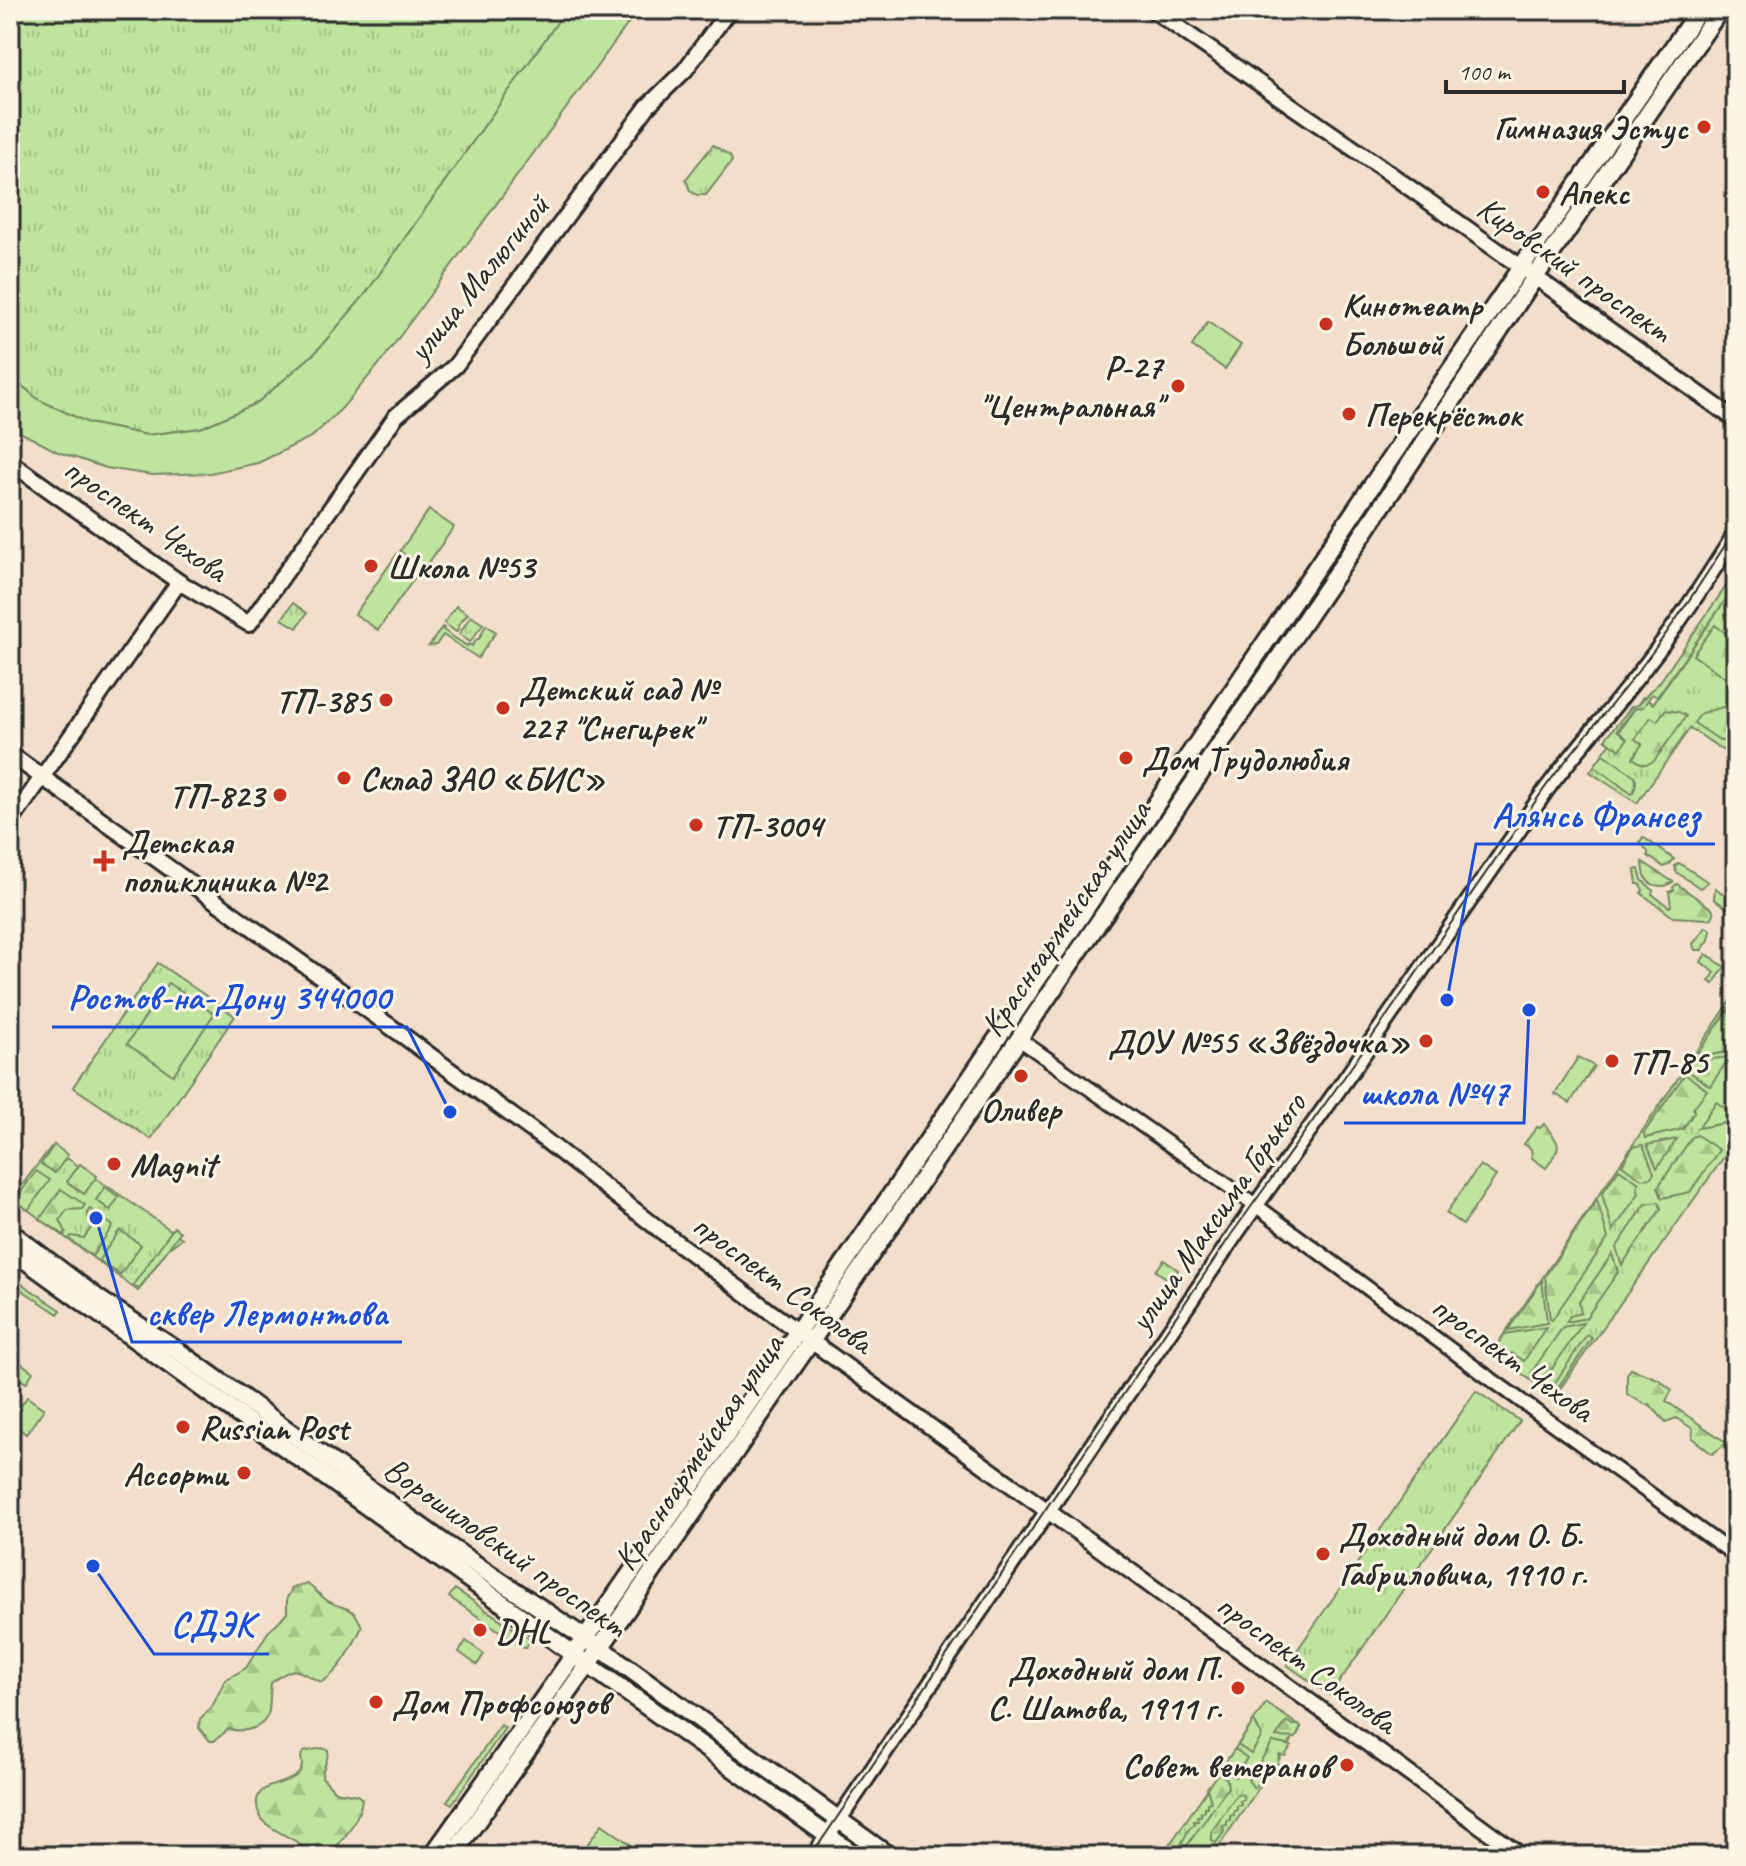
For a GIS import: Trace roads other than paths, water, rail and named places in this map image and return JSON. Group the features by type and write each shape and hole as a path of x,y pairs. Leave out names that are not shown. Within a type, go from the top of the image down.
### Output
{"main road":[{"name":"улица Малюгиной","path":"249,624 396,416 455,366 648,106 685,70 729,10"},
{"name":"Кировский проспект","path":"1153,10 1736,420"},
{"name":"Красноармейская улица","path":"452,1856 600,1648 804,1336 1520,267 1699,10"},
{"name":"Красноармейская улица","path":"432,1856 1019,1039 1535,277 1720,10"},
{"name":"проспект Чехова","path":"10,462 179,582 249,624"},
{"name":"улица Максима Горького","path":"814,1856 1256,1205 1546,790 1645,667 1699,592 1736,533"},
{"path":"10,823 179,582"},
{"name":"проспект Соколова","path":"10,754 521,1122 804,1336 1522,1856"},
{"name":"Ворошиловский проспект","path":"10,1232 100,1300 175,1349 444,1543 586,1638 889,1856"},
{"name":"Ворошиловский проспект","path":"10,1249 856,1856"}],"street":[{"name":"проспект Чехова","path":"1019,1039 1256,1205 1736,1556"}],"tram line":[{"path":"811,1856 1233,1232 1544,789 1657,646 1736,528"}],"place":[{"name":"Гимназия Эстус","path":"1704,127"},
{"name":"Апекс","path":"1543,192"},
{"name":"Кинотеатр Большой","path":"1326,324"},
{"name":"Р-27 \"Центральная\"","path":"1178,386"},
{"name":"Перекрёсток","path":"1349,414"},
{"name":"Школа №53","path":"371,566"},
{"name":"ТП-385","path":"386,700"},
{"name":"Детский сад № 227 \"Снегирек\"","path":"503,708"},
{"name":"Дом Трудолюбия","path":"1126,758"},
{"name":"Склад ЗАО «БИС»","path":"344,778"},
{"name":"ТП-823","path":"280,795"},
{"name":"ТП-3004","path":"696,825"},
{"name":"Детская поликлиника №2","path":"104,861"},
{"name":"Алянсь Франсез","path":"1447,1000"},
{"name":"школа №47","path":"1529,1010"},
{"name":"ДОУ №55 «Звёздочка»","path":"1426,1041"},
{"name":"ТП-85","path":"1612,1061"},
{"name":"Оливер","path":"1021,1076"},
{"name":"Ростов-на-Дону 344000","path":"450,1112"},
{"name":"Magnit","path":"114,1164"},
{"name":"сквер Лермонтова","path":"96,1218"},
{"name":"Russian Post","path":"183,1427"},
{"name":"Ассорти","path":"244,1473"},
{"name":"Доходный дом О. Б. Габриловича, 1910 г.","path":"1323,1554"},
{"name":"СДЭК","path":"93,1566"},
{"name":"DHL","path":"480,1630"},
{"name":"Доходный дом П. С. Шатова, 1911 г.","path":"1238,1688"},
{"name":"Дом Профсоюзов","path":"376,1702"},
{"name":"Совет ветеранов","path":"1347,1765"}]}
